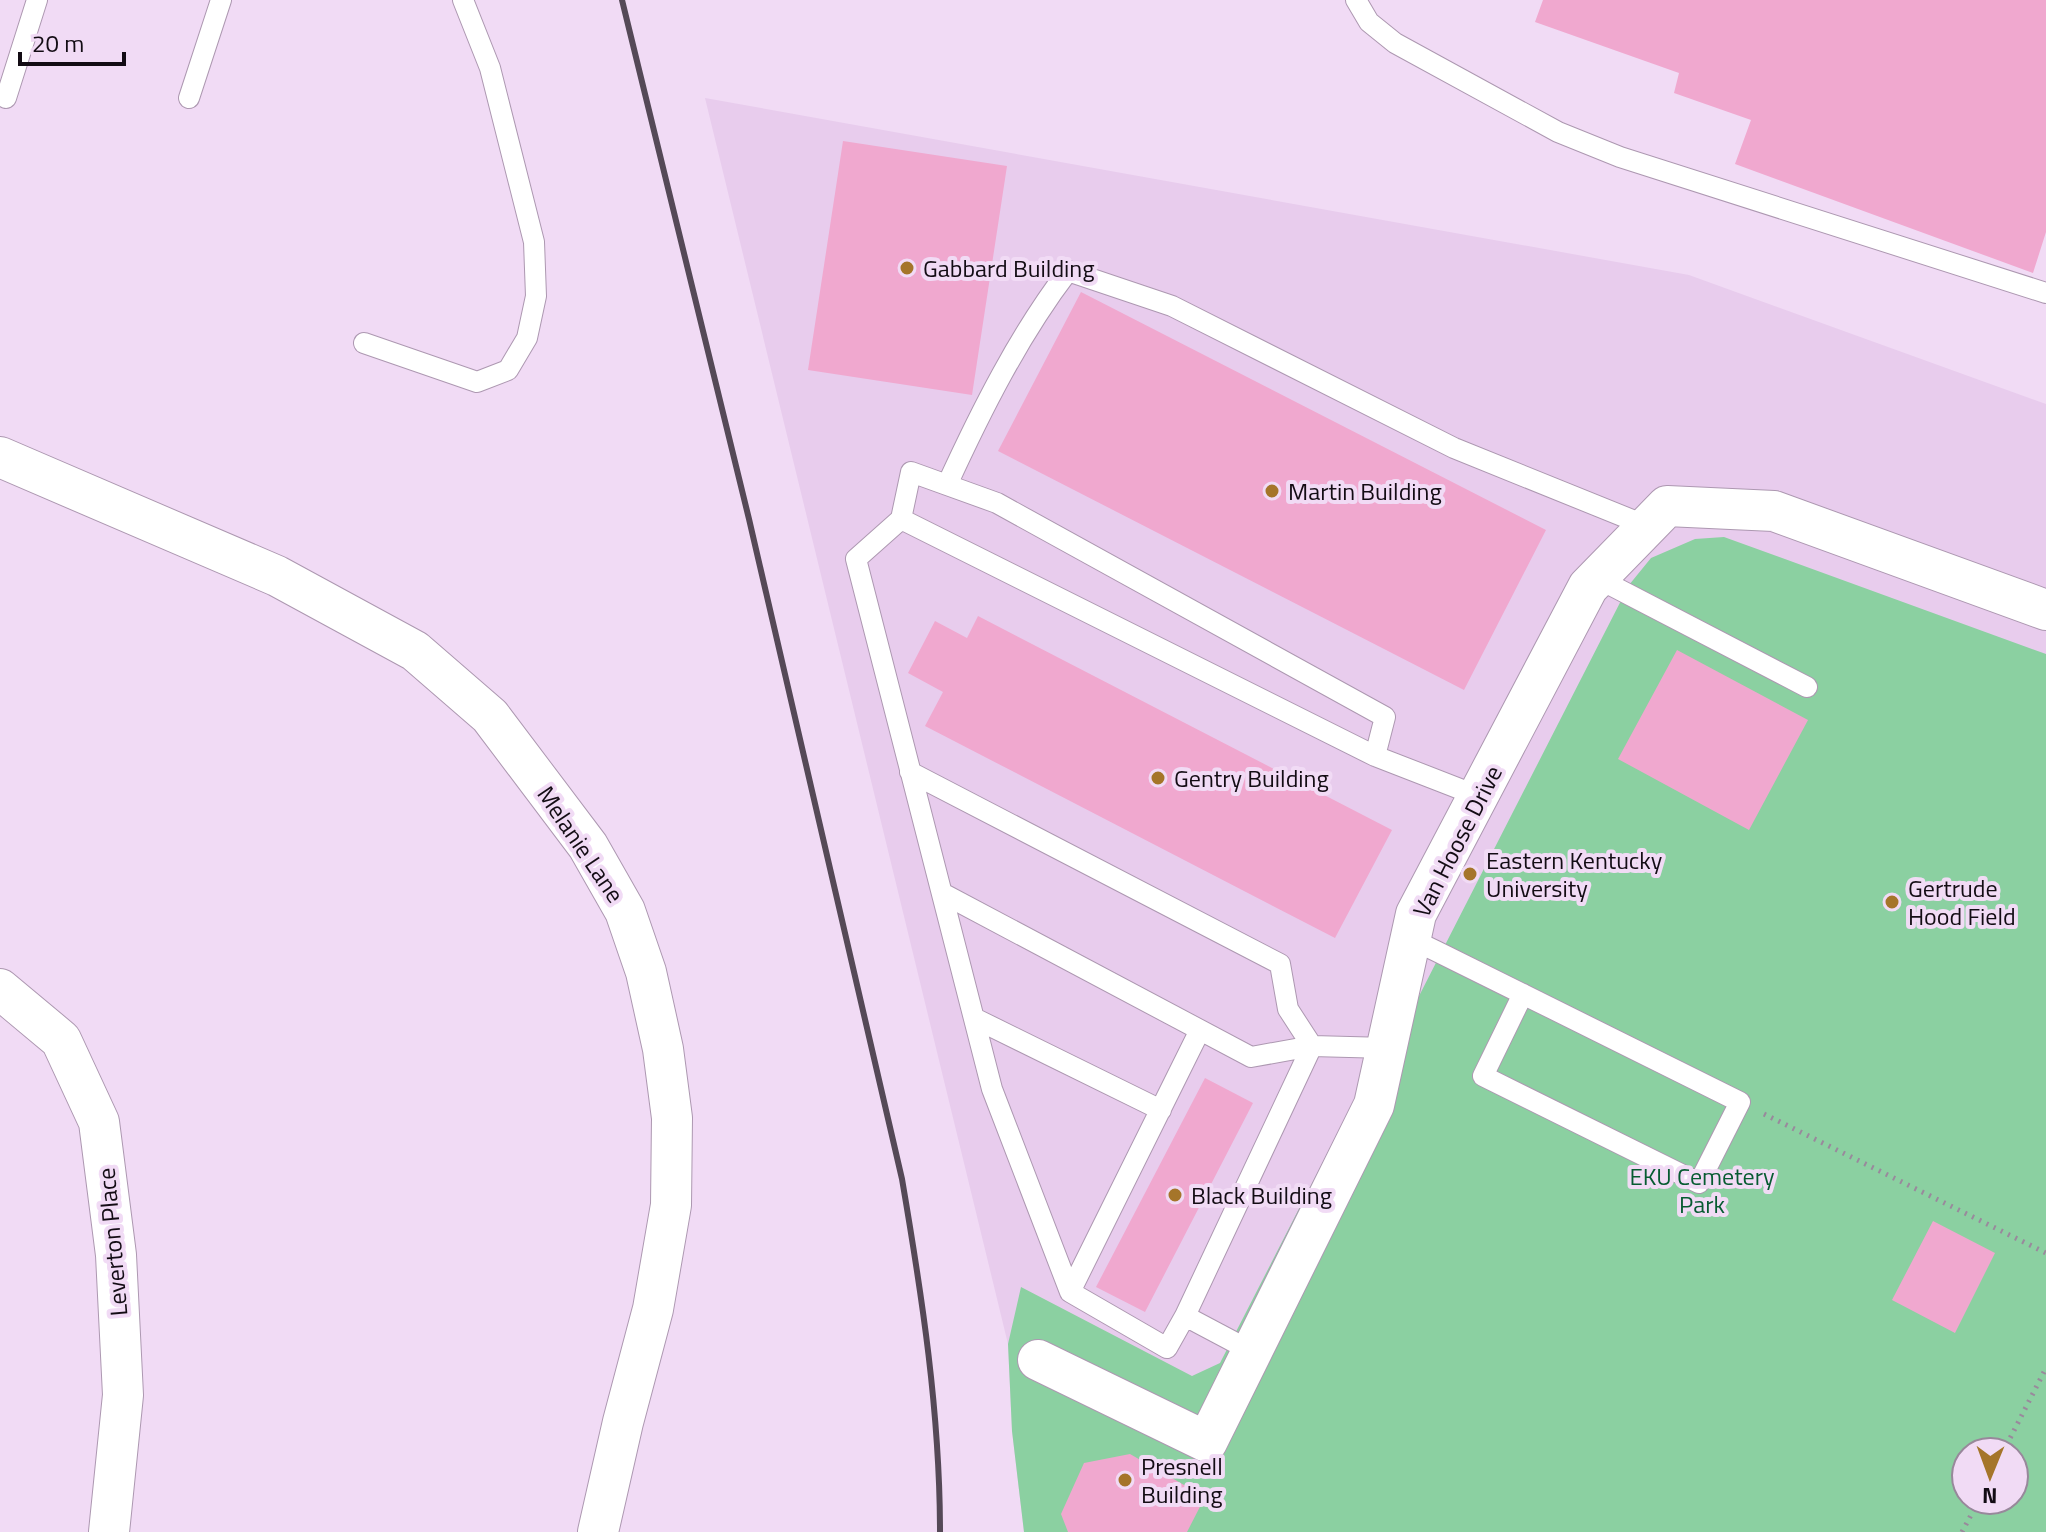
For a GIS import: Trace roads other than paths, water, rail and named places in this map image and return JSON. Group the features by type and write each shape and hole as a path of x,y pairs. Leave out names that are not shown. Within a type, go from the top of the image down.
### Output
{"street":[{"name":"Melanie Lane","path":"0,457 277,576 415,651 490,716 588,846 625,911 646,972 663,1049 672,1118 671,1205 653,1309 598,1532"},
{"name":"Van Hoose Drive","path":"1038,1360 1207,1442 1374,1105 1416,914 1588,587 1667,506 1774,511 2046,610"},
{"name":"Leverton Place","path":"0,989 61,1040 99,1122 116,1255 123,1395 109,1532"}],"lane":[{"path":"6,98 37,0"},
{"path":"189,98 221,0"},
{"path":"364,343 477,382 508,370 527,338 536,296 534,242 490,68 463,0"},
{"path":"1356,0 1369,22 1395,43 1558,132 1620,157 2046,293"},
{"path":"947,485 1040,308 1068,271 1172,306 1454,448 1647,526"},
{"path":"1312,1046 1167,1348 1070,1292 992,1089 856,559 901,519 911,472 997,503 1385,717 1375,756"},
{"path":"901,519 1375,756 1478,796"},
{"path":"1597,578 1807,687"},
{"path":"910,772 1280,964 1288,1009 1312,1046"},
{"path":"942,893 1251,1057 1312,1046 1387,1048"},
{"path":"1411,939 1523,994 1740,1102 1699,1183 1483,1076 1523,994"},
{"path":"974,1018 1161,1110"},
{"path":"1070,1292 1200,1030"},
{"path":"1185,1316 1251,1351"}],"railway":[{"path":"622,0 749,519 902,1179 933,1399 940,1532"}],"place":[{"name":"Gabbard Building","path":"907,268"},
{"name":"Martin Building","path":"1272,491"},
{"name":"Gentry Building","path":"1158,778"},
{"name":"Eastern Kentucky University","path":"1470,874"},
{"name":"Gertrude Hood Field","path":"1892,902"},
{"name":"Black Building","path":"1175,1195"},
{"name":"Presnell Building","path":"1125,1480"}],"park label":[{"name":"EKU Cemetery Park","path":"1702,1190"}]}
